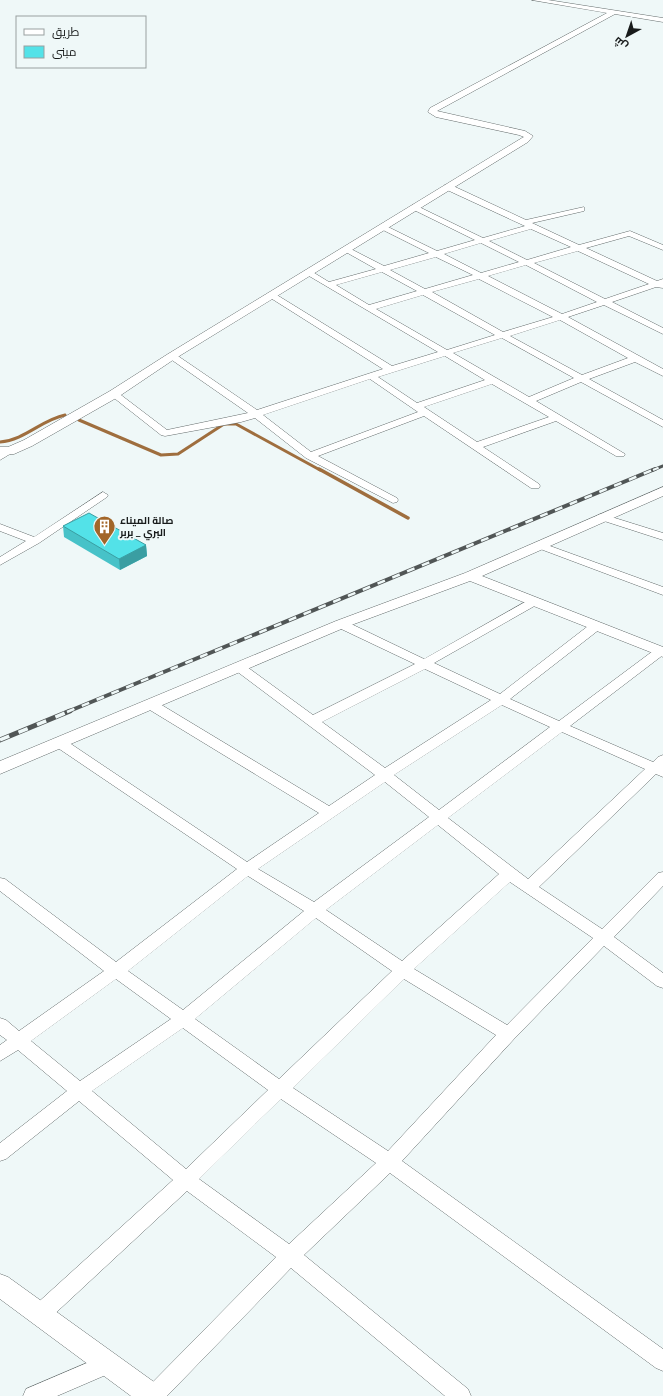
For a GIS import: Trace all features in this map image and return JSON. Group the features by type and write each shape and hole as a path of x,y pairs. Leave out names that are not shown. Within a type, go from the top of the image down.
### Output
{"street":[{"path":"535,0 663,20"},
{"path":"0,457 5,451 28,443 114,394 172,356 525,140 530,136 438,116 432,112 433,110 614,12"},
{"path":"448,187 575,247 661,284"},
{"path":"415,207 663,331"},
{"path":"328,285 386,270 481,241 529,224 581,209"},
{"path":"384,227 561,317 663,372"},
{"path":"368,308 630,232 663,248"},
{"path":"347,249 663,424"},
{"path":"308,273 448,352 528,401 620,454"},
{"path":"114,394 165,433 212,423 241,420 371,376 502,336 661,284"},
{"path":"272,295 391,370"},
{"path":"172,356 256,414 310,456 393,500"},
{"path":"528,401 580,379 636,358"},
{"path":"371,376 534,486"},
{"path":"310,456 494,380"},
{"path":"476,446 557,417"},
{"path":"0,768 341,624 470,576 663,491"},
{"path":"0,562 35,542 103,494"},
{"path":"602,517 663,536"},
{"path":"0,527 35,542"},
{"path":"539,546 663,591"},
{"path":"470,576 662,651"},
{"path":"312,721 426,663 534,601"},
{"path":"341,624 426,663 501,700 559,726 660,767 529,887"},
{"path":"0,1054 116,971 247,869 385,775 501,700 596,626"},
{"path":"0,1152 79,1091 183,1020 315,910 559,726 662,651"},
{"path":"239,667 385,775 509,874 604,938 663,982"},
{"path":"150,704 330,813"},
{"path":"60,743 247,869 315,910 403,970 508,1034"},
{"path":"40,1314 186,1180 279,1088 403,970 509,874"},
{"path":"0,1285 153,1396 290,1256 389,1162 508,1034 663,877"},
{"path":"0,883 183,1020 279,1088 389,1162 663,1361"},
{"path":"0,1025 186,1180 290,1256 461,1396"},
{"path":"33,1396 108,1364"}],"building":[{"path":"89,513 146,545 119,559 63,526"}],"waterway":[{"path":"0,442 17,438 48,421 65,415"},
{"path":"79,420 161,455 178,454 224,424 236,424 320,470"},
{"path":"319,469 408,518"}],"railway":[{"path":"653,470 663,466"},
{"path":"67,712 655,469"},
{"path":"0,740 70,711"}],"place":[{"name":"صالة الميناء البري _ بربر","path":"105,546"}]}
